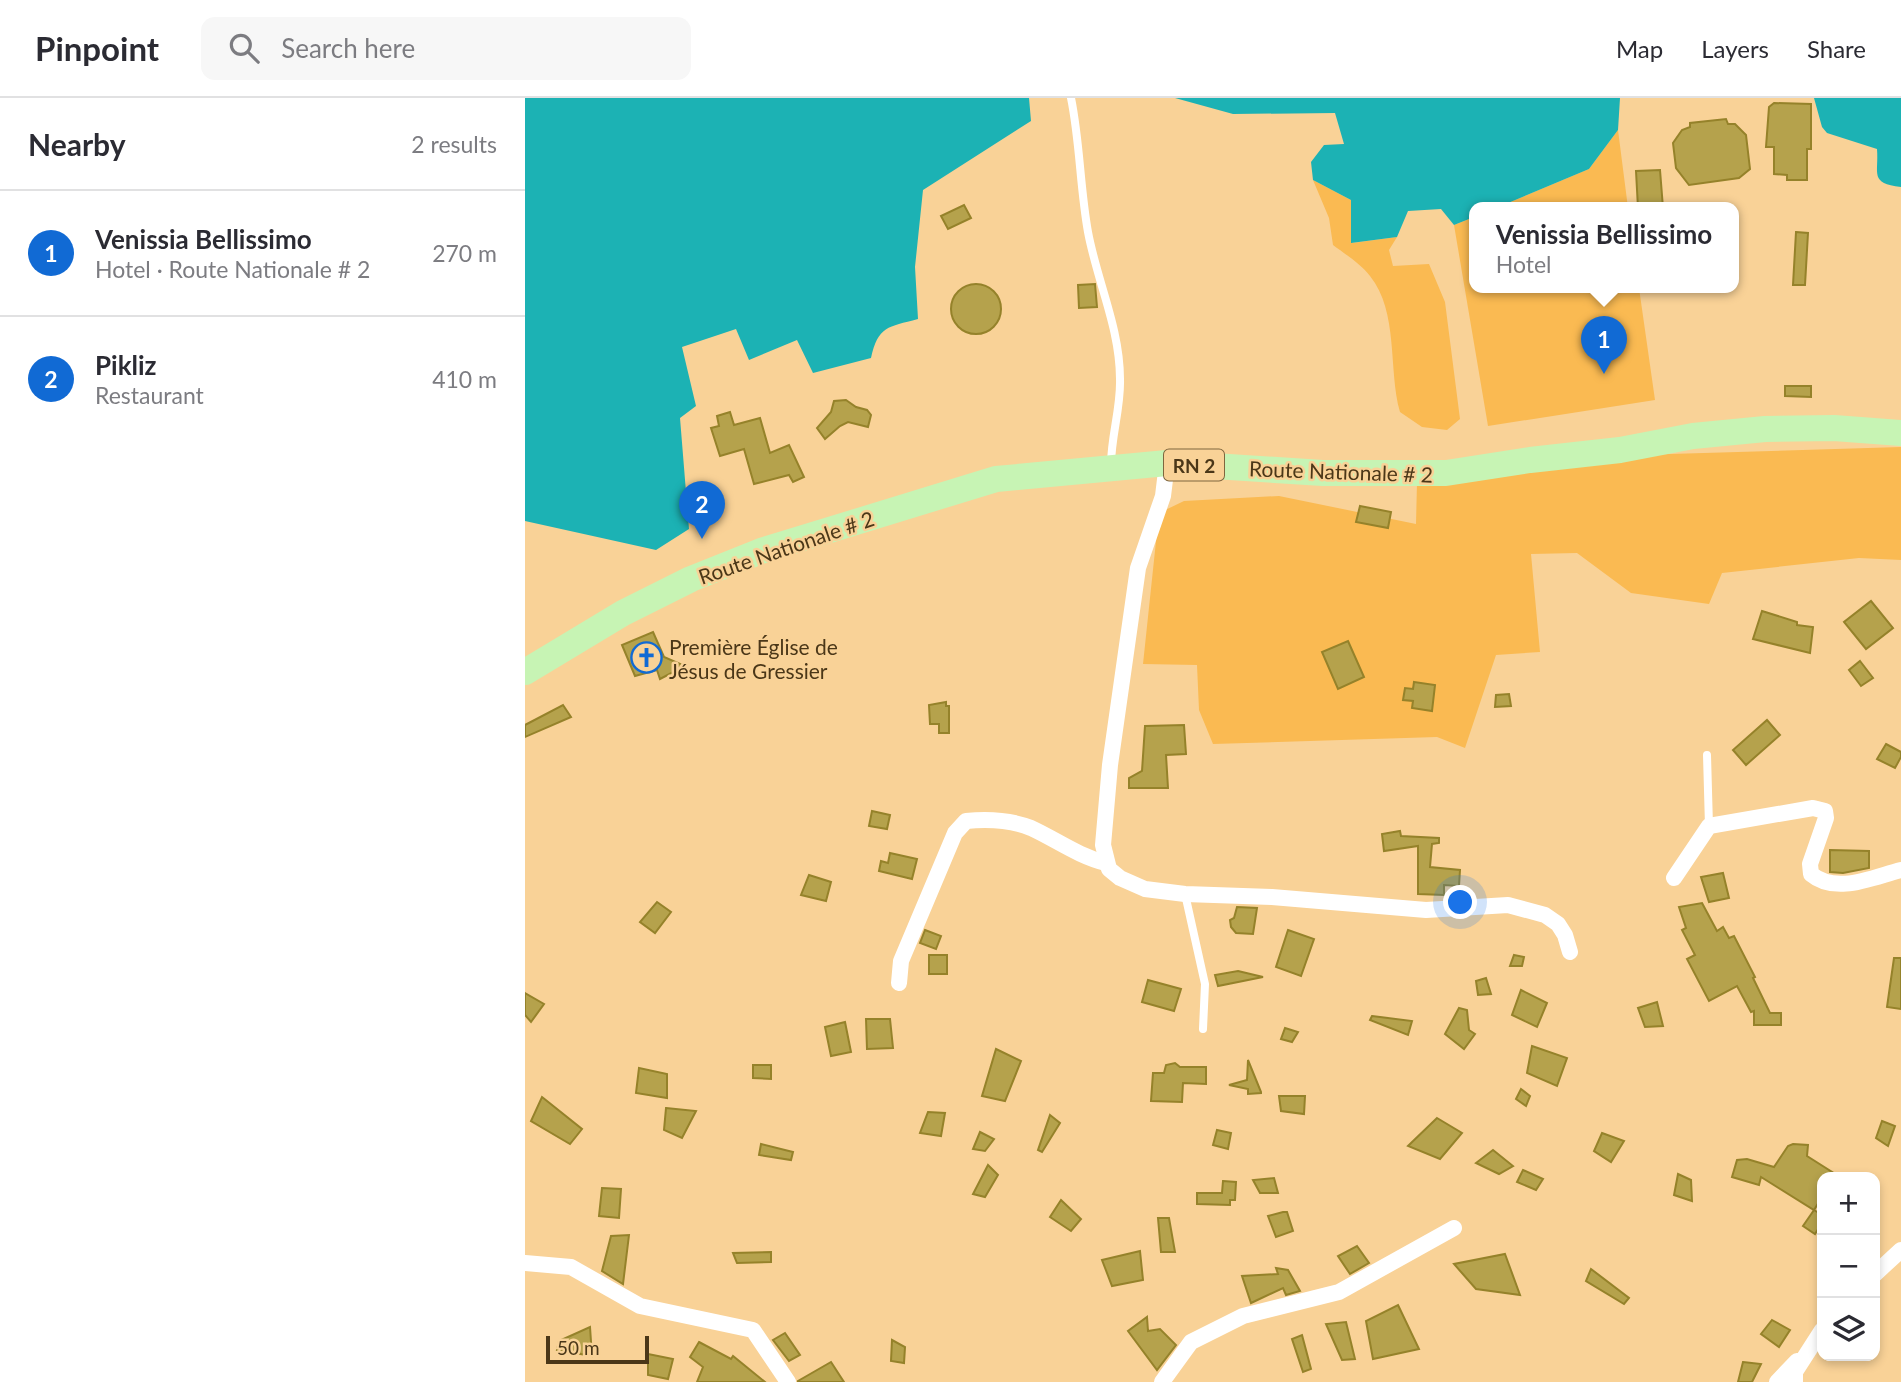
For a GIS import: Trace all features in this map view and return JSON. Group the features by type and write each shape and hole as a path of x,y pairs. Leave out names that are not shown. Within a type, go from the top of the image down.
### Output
{"main road":[{"name":"Route Nationale # 2","path":"525,672 623,613 691,579 761,551 996,479 1167,463 1323,473 1446,473 1620,450 1693,436 1765,429 1834,428 1901,433"}],"street":[{"path":"1167,463 1163,496 1138,568 1110,765 1103,845 1109,869 1120,878 1145,889 1185,894 1272,897 1426,910 1508,905 1545,915 1558,924 1565,935 1570,952"},
{"path":"1674,878 1709,826 1813,808 1825,811 1826,818 1810,864 1811,874 1820,881 1839,885 1901,870"},
{"path":"899,983 901,961 955,833 966,821 988,819 1028,827 1080,855 1106,863"},
{"path":"1162,1382 1191,1342 1243,1316 1339,1292 1454,1228"},
{"path":"1880,1269 1901,1250"},
{"path":"525,1263 571,1267 641,1307 753,1330 788,1382"},
{"path":"1794,1382 1794,1372 1817,1338"},
{"path":"1777,1382 1810,1347"}],"lane":[{"path":"1071,98 1088,232 1116,339 1121,379 1118,415 1111,442 1111,468"},
{"path":"1707,755 1709,826"},
{"path":"1185,894 1205,984 1203,1029"}],"shaded area":[{"path":"1618,130 1627,202 1510,202 1589,169"},
{"path":"1313,180 1351,200 1352,243 1397,237 1389,250 1393,266 1429,264 1445,302 1460,419 1447,430 1422,427 1400,412 1389,324 1379,290 1370,276 1353,259 1333,245 1329,218"},
{"path":"1469,219 1469,293 1640,293 1655,400 1488,426 1454,225"},
{"path":"1901,447 1901,560 1859,558 1722,573 1709,604 1631,593 1577,553 1531,554 1540,652 1496,655 1465,748 1437,737 1213,744 1199,710 1197,665 1143,664 1159,513 1184,501 1279,496 1416,524 1417,483 1636,455"}],"water":[{"path":"525,98 1029,98 1031,121 923,190 915,267 918,319 892,326 881,334 871,358 813,373 797,340 749,360 736,329 682,347 696,406 680,418 689,529 656,550 525,521"},
{"path":"1175,98 1620,98 1618,130 1589,169 1510,202 1469,202 1469,219 1454,225 1441,209 1408,211 1397,237 1351,243 1351,200 1313,180 1311,162 1324,145 1344,144 1335,113 1233,114"},
{"path":"1814,98 1901,98 1901,187 1880,180 1877,171 1877,149 1827,133 1822,127"}],"building":[{"path":"1774,103 1811,104 1811,149 1807,149 1807,180 1787,180 1787,175 1774,174 1774,147 1766,147 1769,107"},
{"path":"1726,119 1728,124 1735,124 1746,135 1750,169 1739,178 1689,185 1676,168 1673,143 1682,130 1690,127 1690,123"},
{"path":"1660,170 1663,202 1638,202 1636,171"},
{"path":"964,205 971,218 948,229 941,216"},
{"path":"1796,232 1808,233 1805,285 1793,285"},
{"path":"976,284 994,291 1001,309 994,327 976,334 958,327 951,309 958,291"},
{"path":"1095,284 1097,307 1079,308 1078,285"},
{"path":"1785,386 1811,386 1811,397 1785,396"},
{"path":"846,400 867,410 871,415 868,427 848,422 825,439 817,428 831,412 834,401"},
{"path":"730,412 734,425 760,418 770,453 789,445 804,477 793,482 789,475 754,484 744,449 720,456 711,428 719,426 717,416"},
{"path":"1360,506 1391,512 1388,528 1356,522"},
{"path":"1871,601 1893,628 1866,649 1844,622"},
{"path":"1762,611 1797,622 1797,625 1813,627 1810,653 1753,639"},
{"name":"Première Église de Jésus de Gressier","path":"653,632 664,657 685,666 660,679 657,670 635,676 622,645"},
{"path":"1348,641 1364,677 1338,689 1322,652"},
{"path":"1860,661 1873,678 1861,686 1849,670"},
{"path":"1414,682 1435,685 1432,711 1412,708 1413,701 1403,700 1405,688 1413,689"},
{"path":"1509,694 1511,706 1495,707 1496,695"},
{"path":"946,702 946,706 949,706 949,733 939,733 939,724 930,724 929,705"},
{"path":"563,705 571,717 525,737 525,725"},
{"path":"1767,720 1780,735 1746,765 1733,750"},
{"path":"1184,725 1186,754 1166,755 1168,788 1129,788 1129,778 1142,771 1145,726"},
{"path":"1886,744 1901,752 1895,768 1877,759"},
{"path":"872,811 890,815 887,829 869,826"},
{"path":"1400,831 1401,836 1439,838 1439,843 1432,844 1430,867 1460,870 1459,886 1444,885 1444,895 1418,894 1418,846 1384,851 1382,834"},
{"path":"1830,850 1869,851 1869,868 1843,873 1830,872"},
{"path":"890,853 917,859 912,879 879,871 881,861 888,863"},
{"path":"1723,873 1729,898 1709,902 1701,877"},
{"path":"809,875 831,882 826,901 801,895"},
{"path":"657,902 671,912 655,933 640,922"},
{"path":"1702,903 1717,931 1723,927 1729,938 1734,936 1770,1013 1781,1013 1781,1025 1754,1025 1754,1011 1751,1012 1737,986 1709,1001 1687,959 1695,955 1682,930 1686,928 1679,907"},
{"path":"1237,907 1257,908 1253,934 1236,933 1231,927 1230,920 1234,918"},
{"path":"925,930 941,936 936,949 920,943"},
{"path":"1288,930 1314,939 1301,976 1276,967"},
{"path":"929,955 947,955 947,974 929,974"},
{"path":"1514,955 1524,957 1522,966 1510,966"},
{"path":"1894,958 1901,958 1901,1009 1887,1007"},
{"path":"1238,971 1263,977 1218,986 1215,975"},
{"path":"1486,978 1491,994 1478,995 1476,981"},
{"path":"1148,980 1181,989 1174,1011 1142,1002"},
{"path":"1521,990 1547,1003 1537,1027 1512,1015"},
{"path":"525,993 544,1004 531,1022 525,1015"},
{"path":"1657,1002 1663,1026 1645,1027 1638,1008"},
{"path":"1459,1008 1467,1010 1469,1030 1475,1034 1464,1049 1445,1034"},
{"path":"1372,1016 1412,1021 1408,1035 1370,1020"},
{"path":"866,1019 890,1019 893,1048 867,1049"},
{"path":"845,1022 851,1052 831,1056 825,1027"},
{"path":"1285,1028 1298,1032 1292,1042 1281,1039"},
{"path":"1532,1046 1567,1058 1557,1086 1527,1073"},
{"path":"996,1049 1021,1061 1005,1101 982,1096"},
{"path":"1248,1060 1261,1093 1248,1094 1248,1089 1229,1085 1247,1080"},
{"path":"1175,1063 1180,1067 1206,1067 1206,1084 1183,1083 1182,1102 1151,1101 1153,1073 1164,1073 1166,1065"},
{"path":"753,1065 771,1065 771,1079 753,1078"},
{"path":"639,1068 667,1074 667,1098 636,1093"},
{"path":"1521,1089 1530,1096 1526,1106 1516,1099"},
{"path":"1279,1096 1305,1096 1304,1114 1281,1111"},
{"path":"542,1097 582,1129 570,1144 531,1121"},
{"path":"666,1108 696,1111 682,1138 664,1130"},
{"path":"928,1112 945,1113 941,1136 920,1133"},
{"path":"1050,1115 1060,1123 1042,1152 1038,1150"},
{"path":"1437,1118 1462,1133 1440,1159 1408,1146"},
{"path":"1882,1121 1895,1126 1888,1146 1876,1138"},
{"path":"1217,1130 1231,1133 1228,1149 1213,1145"},
{"path":"980,1132 994,1139 985,1151 973,1149"},
{"path":"1602,1133 1624,1141 1611,1162 1594,1151"},
{"path":"761,1144 793,1152 791,1160 759,1155"},
{"path":"1808,1145 1807,1156 1832,1172 1817,1172 1817,1205 1814,1210 1761,1177 1759,1185 1732,1177 1737,1160 1747,1159 1774,1167 1788,1146"},
{"path":"1493,1150 1513,1166 1499,1174 1476,1163"},
{"path":"988,1165 998,1175 985,1197 973,1194"},
{"path":"1523,1170 1543,1179 1536,1190 1517,1182"},
{"path":"1678,1174 1691,1180 1692,1201 1674,1195"},
{"path":"1274,1178 1278,1193 1260,1193 1253,1180"},
{"path":"1223,1181 1236,1182 1235,1200 1230,1200 1230,1205 1197,1204 1197,1193 1222,1193"},
{"path":"602,1188 621,1189 619,1218 599,1216"},
{"path":"1061,1200 1081,1219 1071,1231 1050,1217"},
{"path":"1814,1210 1817,1212 1815,1234 1803,1226"},
{"path":"1287,1212 1293,1231 1276,1237 1268,1216"},
{"path":"1158,1218 1169,1218 1175,1252 1161,1252"},
{"path":"629,1235 623,1284 602,1271 611,1236"},
{"path":"1357,1246 1369,1263 1350,1274 1338,1256"},
{"path":"1140,1251 1143,1280 1112,1286 1102,1260"},
{"path":"771,1252 771,1262 737,1263 733,1253"},
{"path":"1505,1254 1520,1295 1476,1289 1454,1264"},
{"path":"1276,1268 1288,1270 1300,1291 1286,1295 1283,1288 1251,1303 1242,1276 1278,1274"},
{"path":"1591,1269 1629,1298 1624,1304 1586,1281"},
{"path":"1398,1305 1419,1349 1373,1359 1366,1321"},
{"path":"1147,1317 1148,1331 1160,1329 1176,1345 1157,1370 1128,1331"},
{"path":"1772,1320 1790,1330 1779,1347 1761,1334"},
{"path":"1346,1322 1355,1359 1342,1360 1326,1324"},
{"path":"590,1327 592,1356 557,1350 559,1341"},
{"path":"785,1333 800,1355 789,1361 773,1340"},
{"path":"1302,1335 1311,1369 1303,1372 1292,1339"},
{"path":"892,1340 905,1347 904,1363 891,1361"},
{"path":"699,1342 731,1359 733,1356 765,1382 697,1382 703,1367 690,1357"},
{"path":"648,1354 673,1359 668,1379 648,1375"},
{"path":"831,1362 844,1382 798,1382 798,1381"},
{"path":"1743,1362 1761,1364 1752,1382 1738,1382"}],"place":[{"name":"Venissia Bellissimo","path":"1604,374"},
{"name":"Pikliz","path":"702,539"},
{"name":"Première Église de Jésus de Gressier","path":"646,658"}]}
